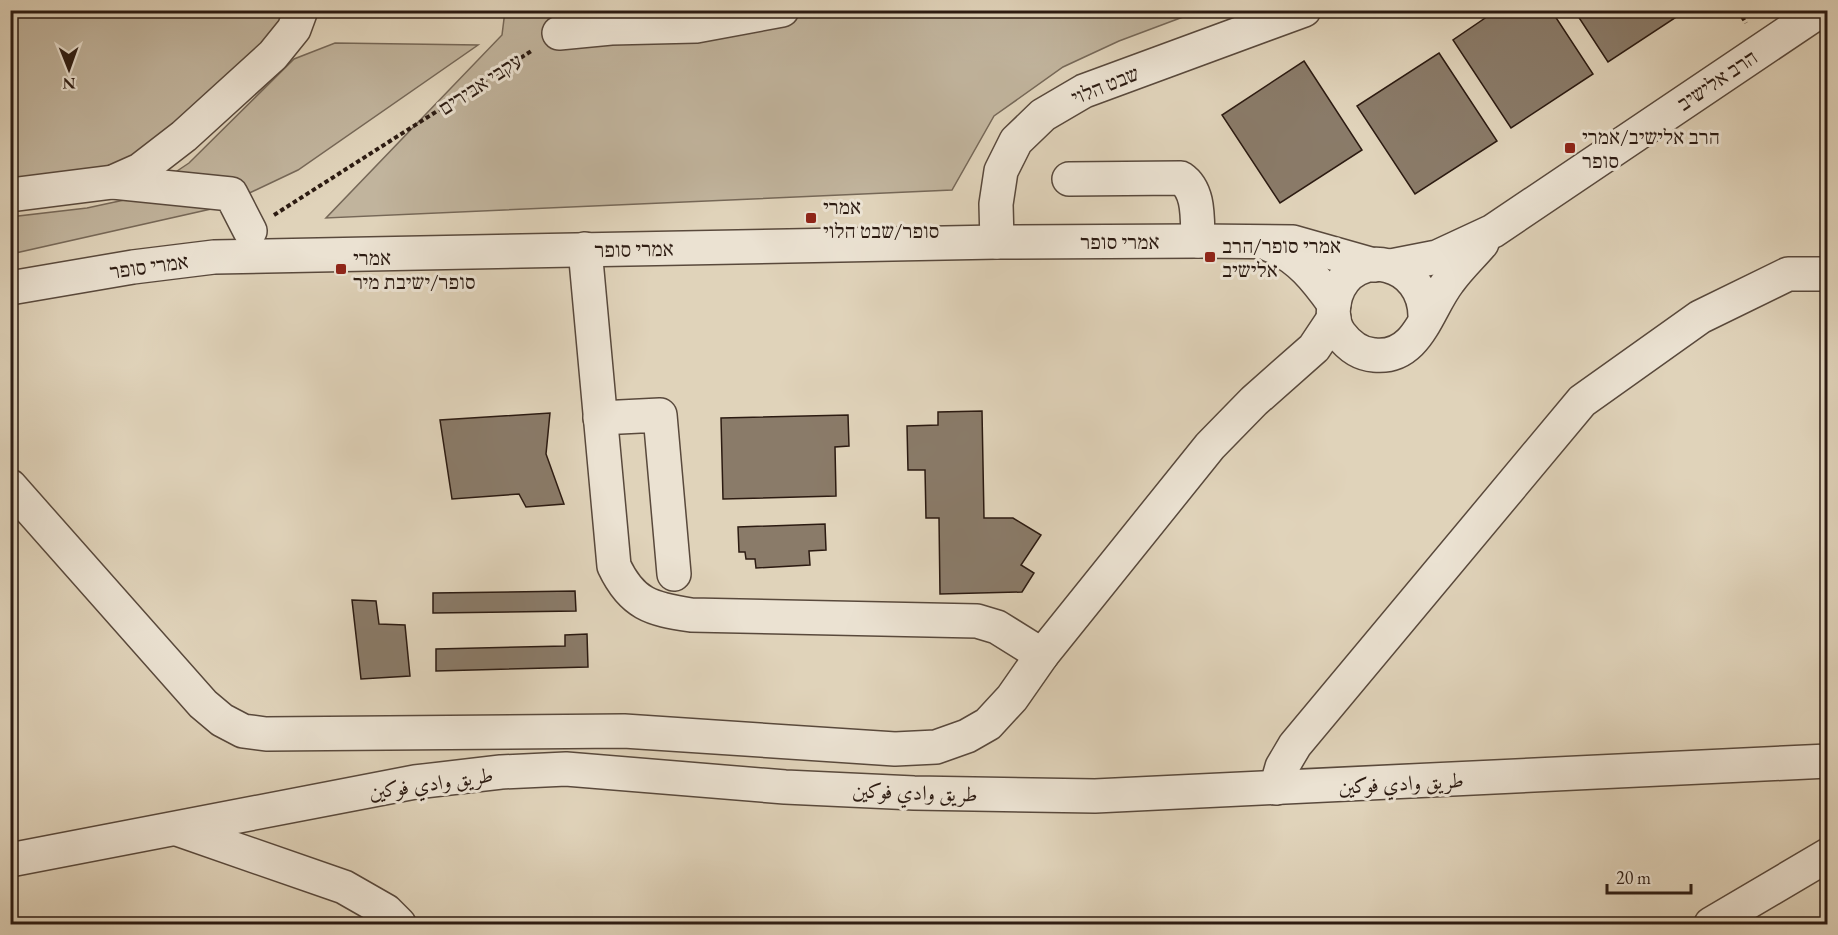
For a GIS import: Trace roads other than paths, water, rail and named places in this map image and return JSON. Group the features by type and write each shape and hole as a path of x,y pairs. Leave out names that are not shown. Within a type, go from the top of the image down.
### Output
{"street":[{"path":"112,182 140,170 202,120 273,55 294,29 301,10"},
{"path":"559,33 610,28 696,26 782,10"},
{"name":"שבט הלוי","path":"997,242 996,204 1001,171 1016,141 1043,114 1084,91 1304,10"},
{"name":"הרב אלישיב","path":"1494,231 1821,10"},
{"path":"1069,179 1180,178 1190,185 1195,199 1198,241"},
{"path":"10,195 112,182 231,194 250,231"},
{"path":"10,486 203,704 232,725 243,730 266,734 612,731 895,748 936,747 967,736 988,724 1012,698 1042,656 1210,446 1254,401 1314,348 1334,311 1343,282 1357,270 1437,257 1494,231"},
{"path":"1274,384 1322,364 1367,354 1382,356 1410,345 1449,280 1494,231"},
{"name":"אמרי סופר","path":"10,288 133,267 214,257 997,242 1293,242 1383,265"},
{"path":"1260,242 1291,255 1305,267 1334,311 1338,330 1345,341 1367,354"},
{"path":"585,249 614,566 624,586 641,603 664,611 691,615 977,621 997,627 1042,656"},
{"path":"1383,265 1404,271 1414,280 1425,305 1425,319"},
{"path":"1276,788 1282,766 1295,745 1582,400 1700,317 1788,274 1827,274"},
{"path":"600,418 660,415 674,574"},
{"name":"طريق وادي فوکين","path":"10,860 416,782 501,772 566,769 785,787 1023,796 1095,796 1711,768 1827,760"},
{"path":"176,828 344,887 386,911 399,924"},
{"path":"1711,924 1827,855"}],"place":[{"name":"הרב אלישיב/אמרי סופר","path":"1570,148"},
{"name":"אמרי סופר/שבט הלוי","path":"811,218"},
{"name":"אמרי סופר/הרב אלישיב","path":"1210,257"},
{"name":"אמרי סופר/ישיבת מיר","path":"341,269"}]}
